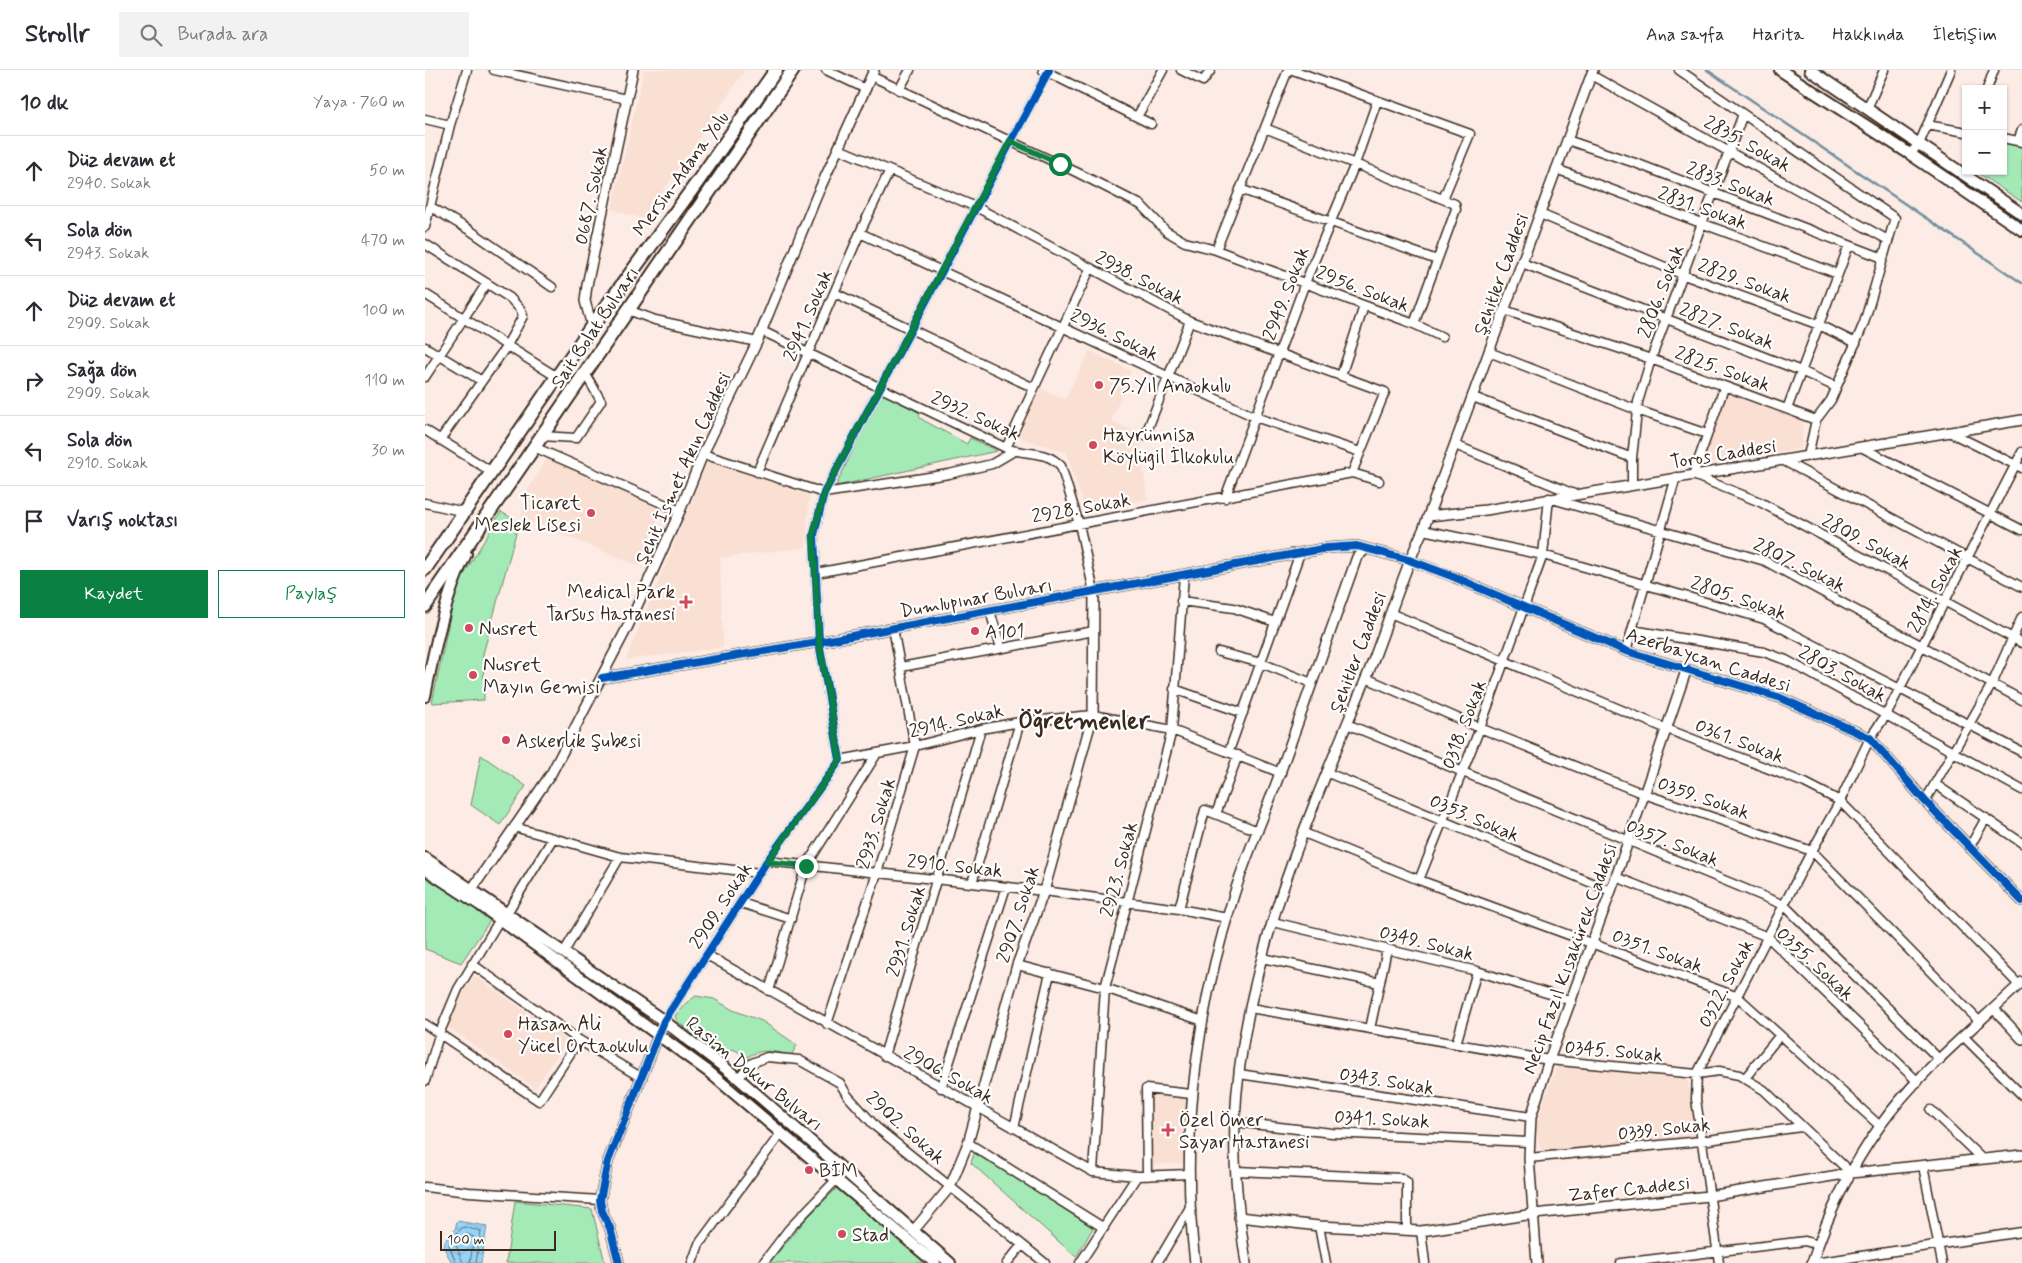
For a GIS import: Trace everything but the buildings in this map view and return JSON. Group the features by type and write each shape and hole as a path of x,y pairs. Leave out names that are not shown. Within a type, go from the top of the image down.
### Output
{"highway":[{"name":"Mersin-Adana Yolu","path":"425,569 592,326 696,184 776,70"},
{"name":"Sait Bolat Bulvarı","path":"425,606 793,70"}],"main road":[{"path":"1780,70 1910,154 2022,230"},
{"path":"1810,70 1824,74 1867,109 2022,214"},
{"path":"425,696 440,624 454,579 483,521"},
{"name":"Rasim Dokur Bulvarı","path":"425,858 472,889 503,916 564,952 664,1021 738,1078 951,1263"},
{"path":"425,869 503,916 709,1072 935,1263"}],"street":[{"path":"425,227 450,124 467,70"},
{"path":"494,70 627,98"},
{"name":"0687. Sokak","path":"592,326 585,301 587,286 633,70"},
{"path":"826,70 866,89"},
{"path":"899,90 910,70"},
{"path":"1137,117 1163,70"},
{"path":"1181,70 1203,81 1211,70"},
{"path":"1216,250 1289,70"},
{"path":"1293,70 1469,134 1443,199"},
{"path":"1679,70 1895,218 1865,323 1831,400 1816,420 1808,456"},
{"path":"1867,109 1884,70"},
{"path":"1910,154 1919,144 1951,70"},
{"path":"1988,85 1994,70"},
{"path":"840,760 819,642 813,535 824,493 879,388 913,329 1047,71 1151,124"},
{"name":"Şehit İsmet Akın Caddesi","path":"472,889 551,774 602,678 680,511 703,454 762,331 873,73"},
{"name":"2956. Sokak","path":"873,73 899,90 1010,141 1141,205 1172,234 1185,242 1216,250 1414,324 1442,337"},
{"name":"Şehitler Caddesi","path":"1246,1263 1239,1217 1235,1122 1239,1074 1262,958 1304,833 1366,678 1409,560 1423,530 1592,73"},
{"name":"2835. Sokak","path":"1592,73 1888,240"},
{"name":"2949. Sokak","path":"1225,498 1305,283 1355,164 1377,101"},
{"name":"2806. Sokak","path":"1632,484 1632,458 1637,410 1651,359 1668,319 1743,114"},
{"path":"425,119 450,124"},
{"path":"1927,125 1962,131"},
{"path":"1265,128 1455,204 1456,210 1414,324"},
{"path":"2007,139 2020,141 2022,130"},
{"name":"2833. Sokak","path":"1567,140 1638,164 1714,195 1883,258"},
{"name":"2938. Sokak","path":"839,149 889,172 976,207 1190,321 1385,392 1360,452"},
{"name":"2831. Sokak","path":"1556,169 1838,274"},
{"name":"2941. Sokak","path":"757,472 860,233 889,172"},
{"path":"1240,189 1437,260"},
{"path":"431,207 471,231 553,287"},
{"name":"2829. Sokak","path":"1540,214 1684,275 1819,325 1856,342"},
{"name":"2936. Sokak","path":"860,233 1062,325 1166,377 1255,417 1360,452"},
{"path":"425,244 510,298 521,310 523,316 507,347 440,440"},
{"path":"1787,409 1849,246"},
{"name":"2827. Sokak","path":"1522,263 1801,371 1836,387"},
{"path":"1006,448 1062,325 1090,269"},
{"path":"425,377 487,283"},
{"path":"835,293 1034,388"},
{"path":"425,294 557,377"},
{"path":"1341,376 1364,306"},
{"path":"628,310 655,320 757,342"},
{"name":"2825. Sokak","path":"1504,310 1651,359 1724,388 1816,420"},
{"path":"1145,436 1166,377 1190,321"},
{"name":"2932. Sokak","path":"762,331 1014,452 1048,456 1061,466 1079,524 1094,592"},
{"path":"425,347 482,381"},
{"path":"1489,352 1637,410 1707,434"},
{"path":"541,436 576,438 601,401 585,373"},
{"path":"1693,475 1724,388"},
{"path":"1473,397 1632,458"},
{"name":"Toros Caddesi","path":"1428,516 1486,510 2022,420"},
{"path":"425,430 492,472"},
{"path":"1949,432 2019,466"},
{"path":"1455,444 1574,494"},
{"path":"534,447 680,511"},
{"path":"1861,447 2022,530"},
{"path":"703,454 824,493 949,474 992,464 1014,452"},
{"path":"1351,473 1360,452"},
{"name":"2814. Sokak","path":"1870,738 1886,716 1991,514 2019,466 2022,452"},
{"path":"1782,460 2022,587"},
{"name":"2928. Sokak","path":"816,573 1351,473 1379,481"},
{"name":"2809. Sokak","path":"1693,475 1760,502 2022,643"},
{"path":"1625,652 1647,584 1676,477"},
{"name":"2807. Sokak","path":"1549,498 1765,561 2022,700"},
{"name":"0318. Sokak","path":"1419,880 1480,728 1543,555 1549,498"},
{"path":"425,503 465,512"},
{"name":"2805. Sokak","path":"1423,530 1543,555 1764,619 2022,752"},
{"name":"Dumlupınar Bulvarı","path":"602,678 819,642 1327,548 1361,548"},
{"path":"1195,1263 1189,1209 1191,1094 1209,982 1227,918 1361,548"},
{"name":"Azerbaycan Caddesi","path":"1361,548 1409,560 1523,606 1625,652 1779,697 1870,738 1925,801 2022,901"},
{"path":"1229,751 1300,553"},
{"name":"2923. Sokak","path":"1093,1172 1105,988 1172,730 1183,575"},
{"name":"2907. Sokak","path":"914,1230 950,1187 968,1143 1017,965 1044,890 1093,715 1094,592"},
{"path":"1181,602 1234,608 1275,622"},
{"path":"990,611 1001,648"},
{"name":"0361. Sokak","path":"1390,613 1667,729 1805,783 1840,801 2021,984"},
{"path":"1925,801 1991,684 2022,618"},
{"name":"2933. Sokak","path":"827,1024 877,873 915,746 893,628"},
{"name":"2803. Sokak","path":"1632,630 1764,652 1786,660 1953,754 2022,790"},
{"path":"901,667 1094,631"},
{"path":"1219,652 1261,663 1312,683"},
{"name":"Necip Fazıl Kısakürek Caddesi","path":"1537,1263 1528,1142 1531,1118 1549,1060 1616,877 1686,671"},
{"name":"0359. Sokak","path":"1366,678 1480,728 1644,794 1812,851 1980,1022"},
{"path":"1174,689 1243,713"},
{"name":"2914. Sokak","path":"840,760 875,755 981,729 1020,722 1093,715 1172,730 1281,773"},
{"path":"972,883 1020,722"},
{"name":"0357. Sokak","path":"1347,724 1628,842 1785,905 1940,1060"},
{"name":"2931. Sokak","path":"884,1056 981,729"},
{"name":"0322. Sokak","path":"1719,1263 1696,1099 1697,1074 1812,851 1840,801 1870,738"},
{"path":"769,991 806,866 875,755"},
{"path":"1217,814 1238,755"},
{"name":"2909. Sokak","path":"664,1021 767,862 840,760"},
{"name":"0353. Sokak","path":"1328,773 1611,891"},
{"path":"1935,784 2022,843"},
{"path":"1179,909 1205,810 1258,830"},
{"path":"1969,848 1986,818"},
{"path":"514,827 620,857 760,873"},
{"name":"0351. Sokak","path":"1304,833 1419,880 1738,997 1880,1126"},
{"path":"425,1081 440,1032 458,989 553,838"},
{"path":"564,952 620,857"},
{"name":"2910. Sokak","path":"767,862 1044,890 1179,909 1227,918"},
{"name":"0355. Sokak","path":"1616,877 1768,937 1918,1082"},
{"path":"941,1088 1006,887"},
{"path":"741,903 791,919"},
{"name":"0349. Sokak","path":"1273,922 1477,971 1572,1001"},
{"path":"1370,1029 1387,949"},
{"name":"2906. Sokak","path":"707,955 977,1109 1093,1172 1137,1176 1189,1174"},
{"path":"1262,958 1379,983"},
{"path":"472,964 579,1040 642,1078"},
{"path":"1017,965 1105,988 1203,1021"},
{"path":"1456,1044 1477,971"},
{"path":"1014,1128 1050,973"},
{"path":"2021,984 1918,1082 1880,1126 1851,1173 1827,1218 1813,1263 2022,1232"},
{"name":"0345. Sokak","path":"1251,1008 1549,1060 1697,1074 1719,1071 1745,1078 1764,1090 1851,1173"},
{"path":"1994,1009 2022,1039"},
{"path":"619,1263 600,1200 609,1161 664,1021"},
{"path":"425,1024 440,1032 539,1101 579,1040"},
{"path":"1745,1078 1780,1035"},
{"path":"1964,1037 2022,1095"},
{"name":"2902. Sokak","path":"738,1078 759,1058 767,1057 799,1060 840,1083 847,1095 876,1127 1045,1263"},
{"name":"0343. Sokak","path":"1239,1074 1531,1118"},
{"path":"1147,1176 1146,1089 1191,1094"},
{"path":"1931,1110 1982,1159"},
{"name":"0341. Sokak","path":"1235,1122 1332,1133 1528,1142"},
{"name":"0339. Sokak","path":"1529,1158 1701,1141 1801,1127"},
{"path":"692,1263 699,1244 781,1133"},
{"path":"968,1143 1104,1228"},
{"name":"Zafer Caddesi","path":"1239,1217 1319,1226 1421,1231 1534,1214 1709,1196 1851,1173 2022,1155"},
{"path":"1923,1166 1942,1263"},
{"path":"1236,1171 1401,1178 1407,1182 1407,1230"},
{"path":"1080,1263 1137,1176"},
{"path":"763,1263 789,1229 836,1180"},
{"path":"425,1187 469,1192 600,1200"},
{"path":"1157,1263 1189,1209"},
{"path":"1319,1226 1326,1263"},
{"path":"1421,1231 1425,1263"},
{"path":"1621,1263 1805,1241 1818,1245"},
{"path":"1007,1263 1022,1245"},
{"path":"1880,1254 1882,1263"}],"shaded area":[{"path":"644,70 745,70 644,219 612,209"},
{"name":"Hayrünnisa Köylügil İlkokulu","path":"1090,351 1131,371 1111,421 1139,434 1147,499 1086,514 1067,452 1023,439 1020,434 1040,388 1065,399"},
{"path":"1727,392 1803,421 1801,449 1700,465"},
{"name":"Ticaret Meslek Lisesi","path":"548,457 662,510 639,566 521,517 527,492"},
{"path":"708,461 809,495 806,547 720,558 723,647 626,660"},
{"name":"Hasan Ali Yücel Ortaokulu","path":"475,976 567,1041 535,1088 448,1027 459,998"},
{"path":"1557,1066 1688,1079 1696,1137 1542,1154 1536,1130 1537,1121"},
{"name":"Özel Ömer Sayar Hastanesi","path":"1149,1093 1187,1097 1185,1163 1150,1165"}],"green space":[{"path":"2007,144 2022,146 2022,202 1981,175 2007,175"},
{"path":"880,392 920,413 919,417 923,420 967,444 970,438 997,451 836,486"},
{"path":"501,512 519,522 483,654 484,700 432,703 456,588"},
{"path":"481,755 526,786 500,825 471,805"},
{"path":"425,877 491,919 461,963 425,949"},
{"path":"696,996 714,999 733,1010 762,1021 797,1045 791,1056 763,1051 748,1057 733,1049 728,1052 726,1061 678,1022 675,1016 686,1003"},
{"path":"975,1151 1093,1228 1076,1257 971,1163"},
{"name":"Stad","path":"838,1187 925,1263 769,1263 807,1218"},
{"path":"515,1201 592,1209 605,1263 506,1263"}],"water":[{"path":"457,1221 487,1226 481,1263 452,1263 443,1246 448,1235 455,1230"}],"waterway":[{"path":"1707,70 2022,283"}],"cycle path":[{"path":"619,1263 600,1200 608,1161 664,1021 767,861 840,760 819,642 814,535 824,493 1049,70"},
{"path":"602,678 824,641 1327,548 1357,546 1409,560 1454,577 1626,651 1778,697 1870,738 1925,801 2022,901"}],"place":[{"name":"75.Yıl Anaokulu","path":"1099,385"},
{"name":"Hayrünnisa Köylügil İlkokulu","path":"1093,445"},
{"name":"Ticaret Meslek Lisesi","path":"591,513"},
{"name":"Medical Park Tarsus Hastanesi","path":"686,602"},
{"name":"Nusret","path":"469,628"},
{"name":"A101","path":"975,631"},
{"name":"Nusret Mayın Gemisi","path":"473,675"},
{"name":"Askerlik Şubesi","path":"506,740"},
{"name":"Hasan Ali Yücel Ortaokulu","path":"508,1034"},
{"name":"Özel Ömer Sayar Hastanesi","path":"1168,1130"},
{"name":"BİM","path":"809,1170"},
{"name":"Stad","path":"842,1234"}],"district":[{"name":"Öğretmenler","path":"1084,720"}],"route":[{"path":"806,866 767,862 840,760 819,642 813,535 824,493 879,388 913,329 1010,141 1060,164"}]}
